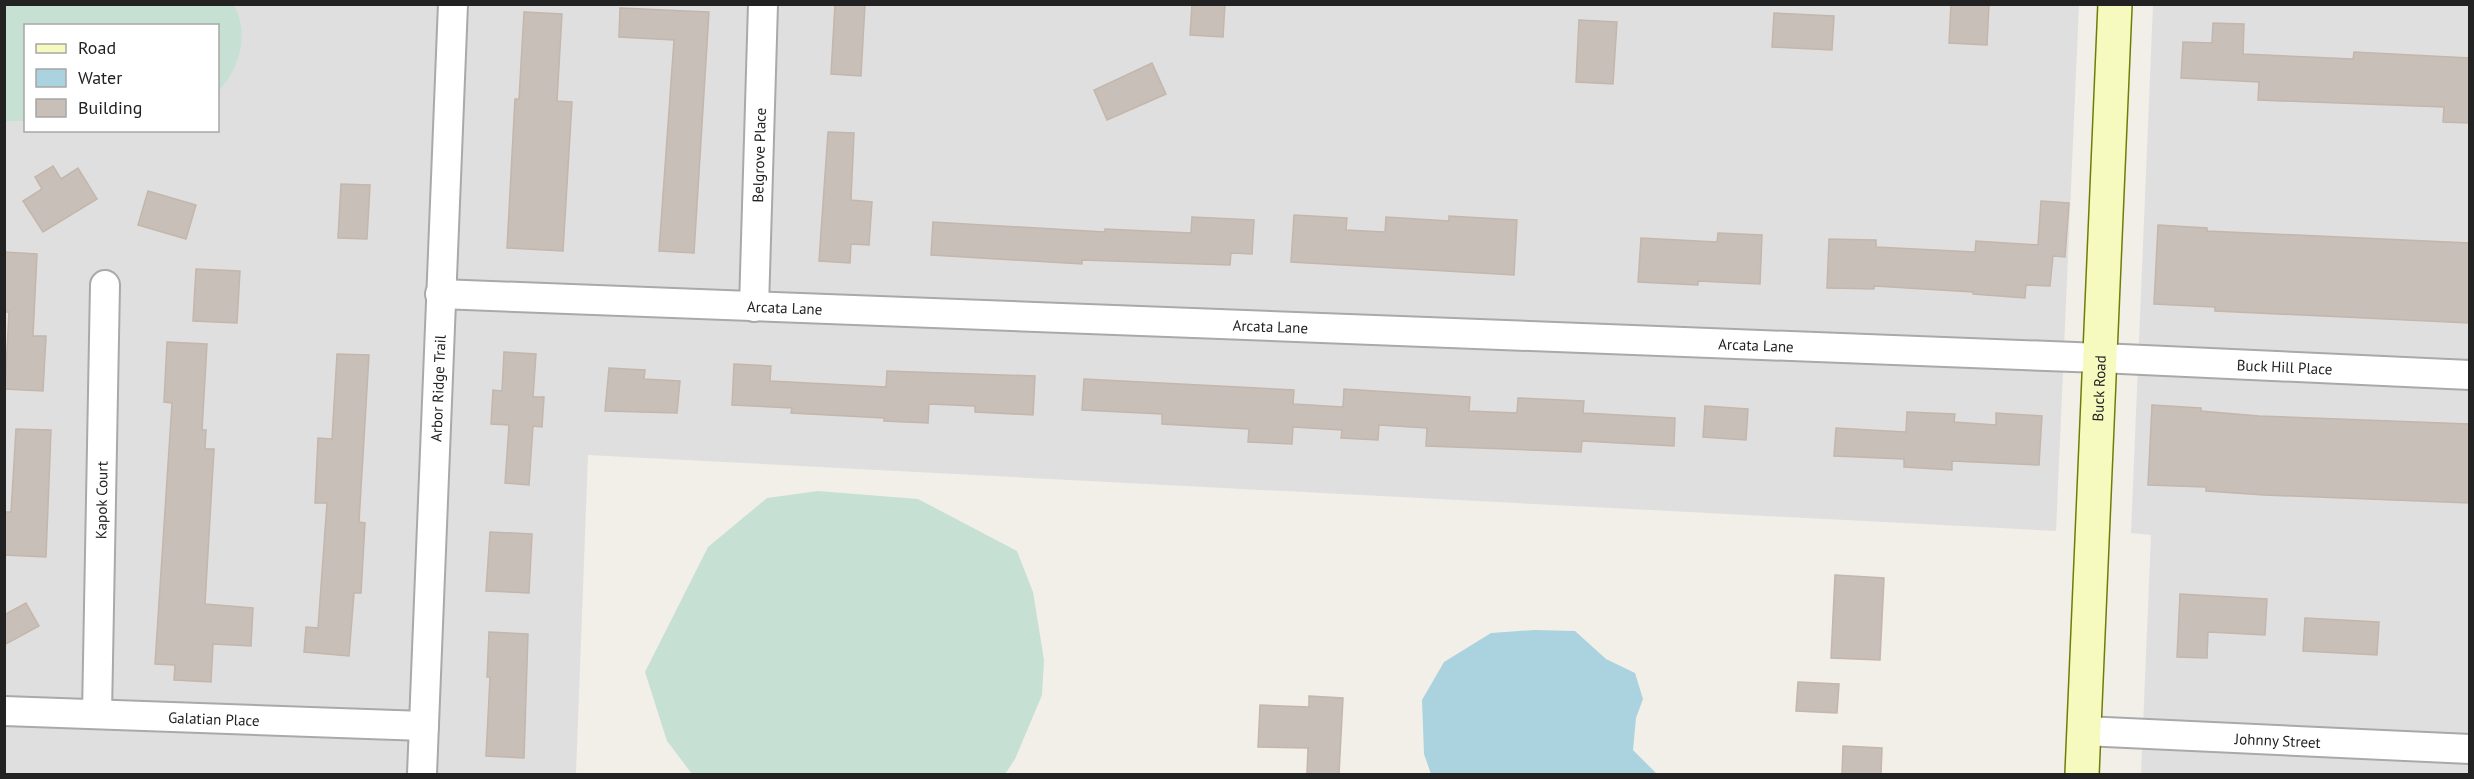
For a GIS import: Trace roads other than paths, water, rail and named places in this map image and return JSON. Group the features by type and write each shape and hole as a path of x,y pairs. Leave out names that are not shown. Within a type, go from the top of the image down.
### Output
{"street":[{"name":"Arbor Ridge Trail","path":"422,774 453,4"},
{"name":"Belgrove Place","path":"754,307 763,4"},
{"name":"Buck Road","path":"2082,774 2115,4"},
{"name":"Kapok Court","path":"97,714 105,285"},
{"name":"Arcata Lane","path":"440,294 2100,358"},
{"name":"Buck Hill Place","path":"2100,358 2469,375"},
{"name":"Galatian Place","path":"4,711 424,726"},
{"name":"Johnny Street","path":"2084,731 2469,749"}],"water":[{"path":"1535,630 1575,631 1606,659 1635,673 1643,699 1636,718 1633,750 1657,774 1431,774 1424,754 1422,700 1444,662 1491,633"}]}
